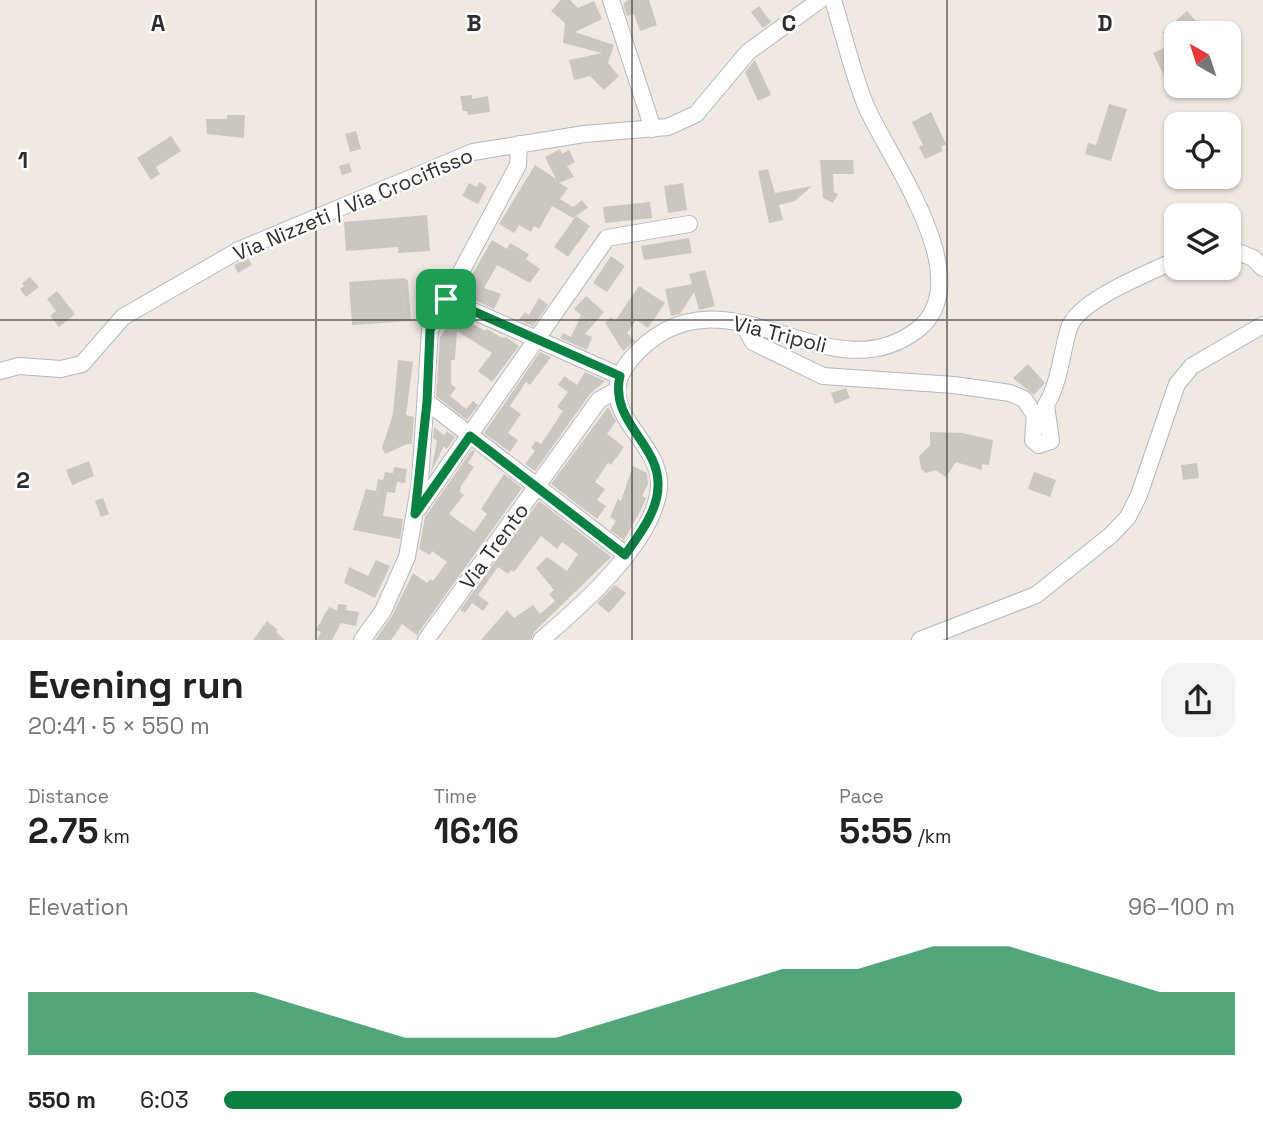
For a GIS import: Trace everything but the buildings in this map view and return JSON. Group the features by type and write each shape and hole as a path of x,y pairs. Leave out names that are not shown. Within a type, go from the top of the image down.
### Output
{"street":[{"path":"611,0 653,129"},
{"name":"Via Nizzeti / Via Crocifisso","path":"0,371 19,366 61,369 82,364 123,317 258,241 473,152 667,127 695,114 748,52 820,0"},
{"name":"Via Tripoli","path":"618,383 648,342 666,329 692,319 707,318 743,324 821,346 853,349 880,346 916,331 931,314 939,296 941,276 937,249 866,105 833,0"},
{"path":"362,639 396,588 407,557 415,514 427,402 430,330 518,165 519,144"},
{"path":"415,514 607,238 689,224"},
{"path":"1241,253 1253,258 1263,268"},
{"path":"743,324 753,342 822,376 954,385 1010,393 1031,406 1035,415 1033,440 1044,445 1051,441 1052,433 1046,405 1056,387 1073,318 1094,301 1164,266"},
{"path":"446,299 538,338 618,383 618,403 656,471 659,488 644,527 625,555 596,593 541,639"},
{"path":"920,639 1036,594 1111,535 1128,517 1139,495 1177,384 1192,366 1263,325"},
{"name":"Via Trento","path":"426,639 599,400 618,383"},
{"path":"427,402 625,555"}],"route":[{"path":"446,299 620,376 618,403 645,447 656,471 659,488 644,527 625,555 470,436 415,514 427,402 430,330 446,299"}]}
